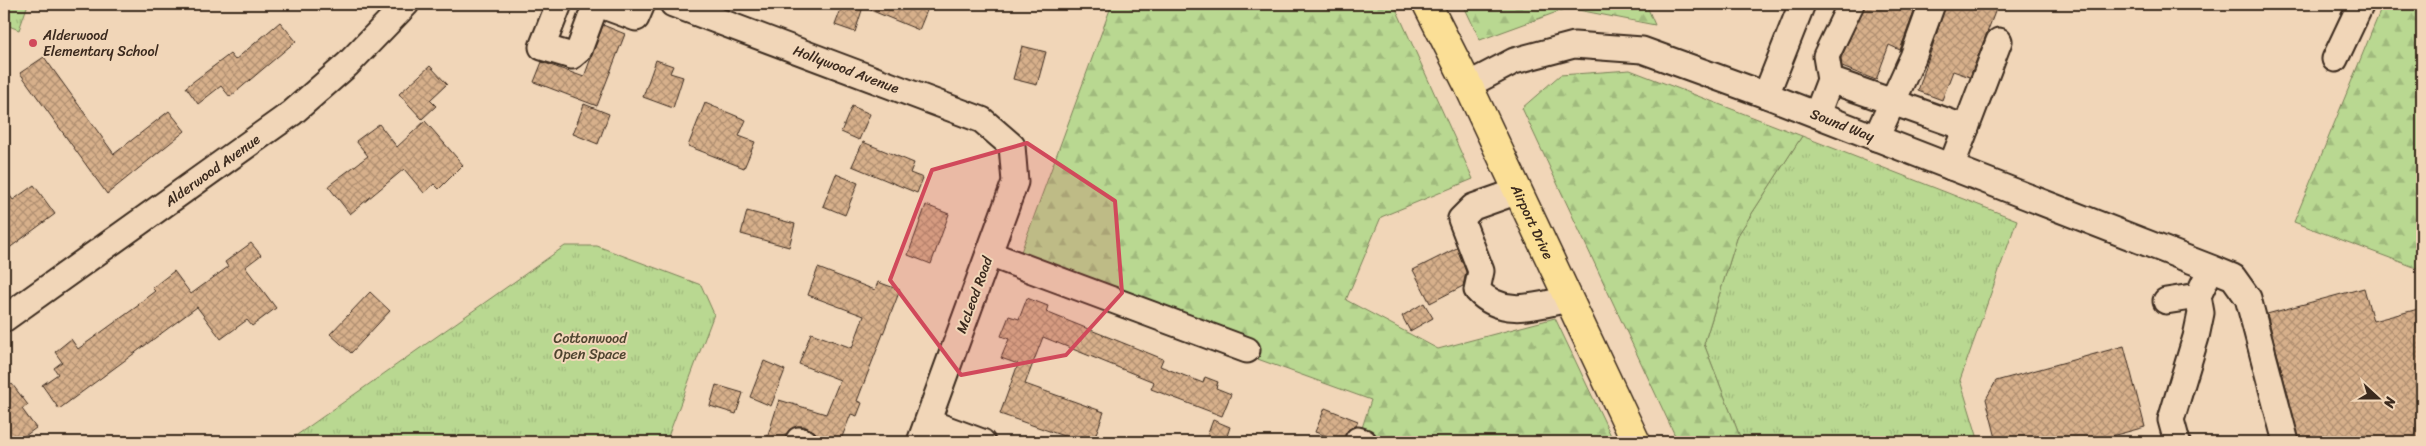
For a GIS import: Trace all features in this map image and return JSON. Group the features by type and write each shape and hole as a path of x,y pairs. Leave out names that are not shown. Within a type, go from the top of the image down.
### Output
{"main road":[{"name":"Airport Drive","path":"1427,4 1468,85 1636,442"}],"street":[{"name":"Alderwood Avenue","path":"4,318 292,113 348,64 406,4"},
{"path":"559,4 542,47 572,56 579,50 597,4 636,18 642,4"},
{"name":"Hollywood Avenue","path":"673,4 982,120 1012,146"},
{"path":"1766,94 1802,4"},
{"path":"1817,114 1830,80 1826,56 1851,4"},
{"path":"1876,138 1913,57 1932,4"},
{"path":"2335,59 2362,4"},
{"path":"1951,167 1999,41"},
{"name":"Sound Way","path":"1468,85 1514,61 1574,45 1642,50 1766,94 2233,277 2248,298 2286,442"},
{"path":"1830,80 1966,128"},
{"name":"McLeod Road","path":"924,432 1015,182 1012,146"},
{"path":"1518,191 1473,207 1461,219 1480,271 1477,290 1487,301 1520,309 1568,299"},
{"path":"989,254 1248,350"},
{"path":"2177,442 2170,420 2196,337 2200,314 2198,296 2211,268"},
{"path":"2166,301 2198,296"},
{"path":"924,432 982,442"}],"highlighted area":[{"path":"1027,143 1115,201 1122,293 1066,355 961,375 890,280 932,170"}],"green space":[{"path":"4,4 28,4 19,30 4,24"},
{"path":"1112,4 1394,4 1473,179 1381,217 1346,300 1438,349 1555,318 1614,442 1393,442 1361,431 1371,400 1014,271"},
{"path":"1463,4 1646,4 1655,25 1568,8 1480,40"},
{"path":"2383,4 2422,4 2422,270 2294,222"},
{"path":"1630,70 1802,136 1738,235 1704,344 1742,442 1678,442 1522,108 1560,75"},
{"path":"1802,136 2017,220 1960,380 1979,442 1742,442 1704,344 1738,235"},
{"name":"Cottonwood Open Space","path":"565,246 597,246 701,285 714,314 666,442 287,442"}],"building":[{"path":"843,4 917,4 928,8 919,30 863,7 855,32 835,25"},
{"path":"1865,4 1917,4 1900,50 1889,45 1876,80 1842,67 1841,58"},
{"path":"1946,4 1998,4 1970,77 1953,71 1942,100 1918,91"},
{"path":"280,22 296,41 230,97 221,86 198,104 186,87 230,54 235,60"},
{"path":"603,25 625,34 597,106 534,82 542,62 584,77"},
{"path":"1022,46 1046,52 1037,85 1013,79"},
{"path":"44,57 114,154 169,111 185,131 107,194 20,73"},
{"path":"656,60 673,66 670,73 683,77 673,108 643,97"},
{"path":"430,66 447,84 430,100 436,106 422,119 399,94"},
{"path":"705,103 746,120 739,136 755,142 744,168 688,146"},
{"path":"584,104 609,114 598,144 573,134"},
{"path":"852,106 870,114 859,140 841,132"},
{"path":"425,121 463,165 439,189 434,184 424,193 404,169 350,214 328,186 368,156 356,141 379,124 397,147"},
{"path":"863,142 914,163 910,173 923,178 917,193 852,166"},
{"path":"836,174 858,183 845,215 823,206"},
{"path":"34,185 55,214 4,252 4,187 13,200"},
{"path":"926,205 949,214 931,264 908,255"},
{"path":"747,211 795,224 789,247 741,234"},
{"path":"251,243 261,255 245,267 276,308 252,326 247,320 221,339 197,307 59,409 42,385 58,374 54,368 62,362 55,352 71,339 78,349 139,305 155,291 152,288 174,271 191,294 228,267 225,262"},
{"path":"1457,248 1466,272 1463,286 1430,303 1413,270"},
{"path":"818,268 875,290 878,282 900,290 857,401 862,403 857,416 851,414 840,442 819,442 815,432 804,426 797,426 789,430 785,442 766,442 779,400 826,414 840,380 799,364 811,333 852,348 864,316 808,295"},
{"path":"2364,288 2373,321 2422,308 2422,442 2300,442 2267,314"},
{"path":"370,292 390,311 351,353 330,334"},
{"path":"1027,298 1048,306 1046,312 1163,359 1160,366 1203,383 1205,377 1218,382 1216,388 1231,394 1222,416 1151,389 1154,382 1043,337 1025,384 1104,412 1093,442 1081,442 1000,414 1018,364 1001,358 1009,339 1001,336 1009,316 1019,319"},
{"path":"1424,303 1433,318 1410,331 1402,316"},
{"path":"2124,346 2145,427 2101,439 2102,442 1997,442 1986,399 1996,381"},
{"path":"764,361 785,370 771,406 750,397"},
{"path":"12,384 28,405 22,409 36,428 25,436 30,442 4,442 4,390"},
{"path":"716,385 743,393 736,414 710,406"},
{"path":"1325,408 1358,421 1356,426 1348,430 1344,442 1315,432"},
{"path":"1213,420 1230,427 1225,442 1215,442 1206,439"}],"place":[{"name":"Alderwood Elementary School","path":"33,43"}]}
